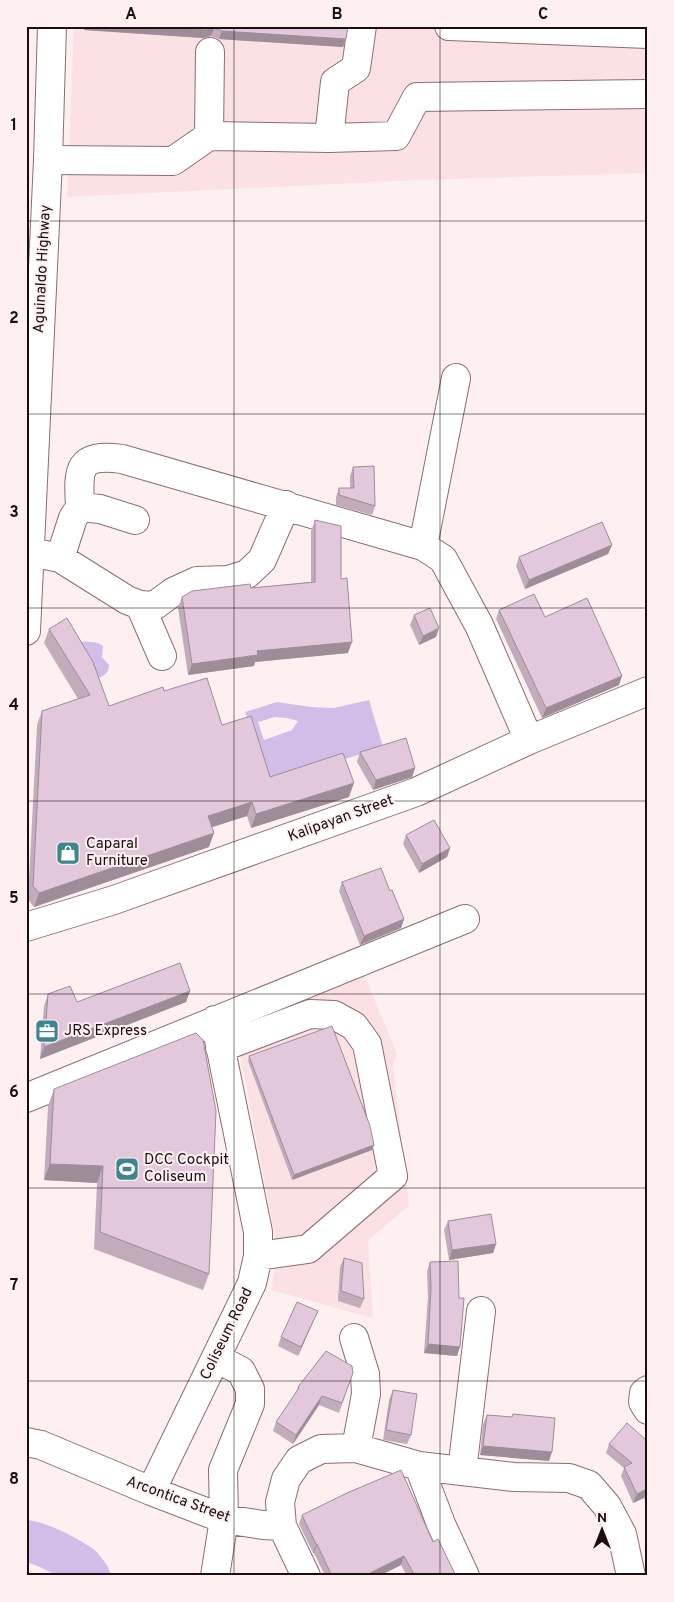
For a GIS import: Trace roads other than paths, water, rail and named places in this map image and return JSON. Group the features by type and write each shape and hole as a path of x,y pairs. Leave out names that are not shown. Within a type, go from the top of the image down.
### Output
{"main road":[{"name":"Aguinaldo Highway","path":"26,631 28,551 48,160 52,26"},
{"path":"330,138 335,82 356,68 362,26"},
{"path":"449,26 648,34"},
{"path":"209,136 210,52"},
{"path":"48,160 173,161 209,136 330,138 396,136 417,97 648,94"},
{"path":"422,546 456,378"},
{"path":"60,558 73,518 80,507 79,480 81,469 87,462 106,457 122,459 422,546 442,559 480,625 529,740"},
{"path":"28,551 60,558 127,600 140,605 154,606 173,592 197,581 228,580 247,574 262,560 286,506"},
{"path":"80,507 100,509 135,520"},
{"path":"140,605 162,656"},
{"name":"Kalipayan Street","path":"26,927 114,900 416,792 529,740 648,691"},
{"path":"26,1098 465,919"},
{"path":"220,1048 310,1014 334,1016 354,1026 367,1044 393,1176 308,1249 258,1256"},
{"name":"Coliseum Road","path":"151,1492 252,1283 258,1256 258,1232 215,1020"},
{"path":"462,1471 481,1311"},
{"path":"354,1338 365,1374 366,1394 356,1448"},
{"path":"215,1576 224,1519 223,1470 250,1404 250,1389 242,1371 216,1358"},
{"name":"Arcontica Street","path":"26,1442 41,1445 151,1492 224,1519 282,1526"},
{"path":"306,1576 282,1526 280,1502 286,1479 299,1460 321,1449 356,1448 420,1466 514,1477 569,1478 589,1485 607,1506 622,1534 631,1576"},
{"path":"420,1466 441,1524 465,1576"}],"waterway":[{"path":"26,1541 47,1547 69,1559 81,1566 89,1576"}],"place":[{"name":"Caparal Furniture","path":"68,853"},
{"name":"JRS Express","path":"47,1031"},
{"name":"DCC Cockpit Coliseum","path":"127,1169"}]}
